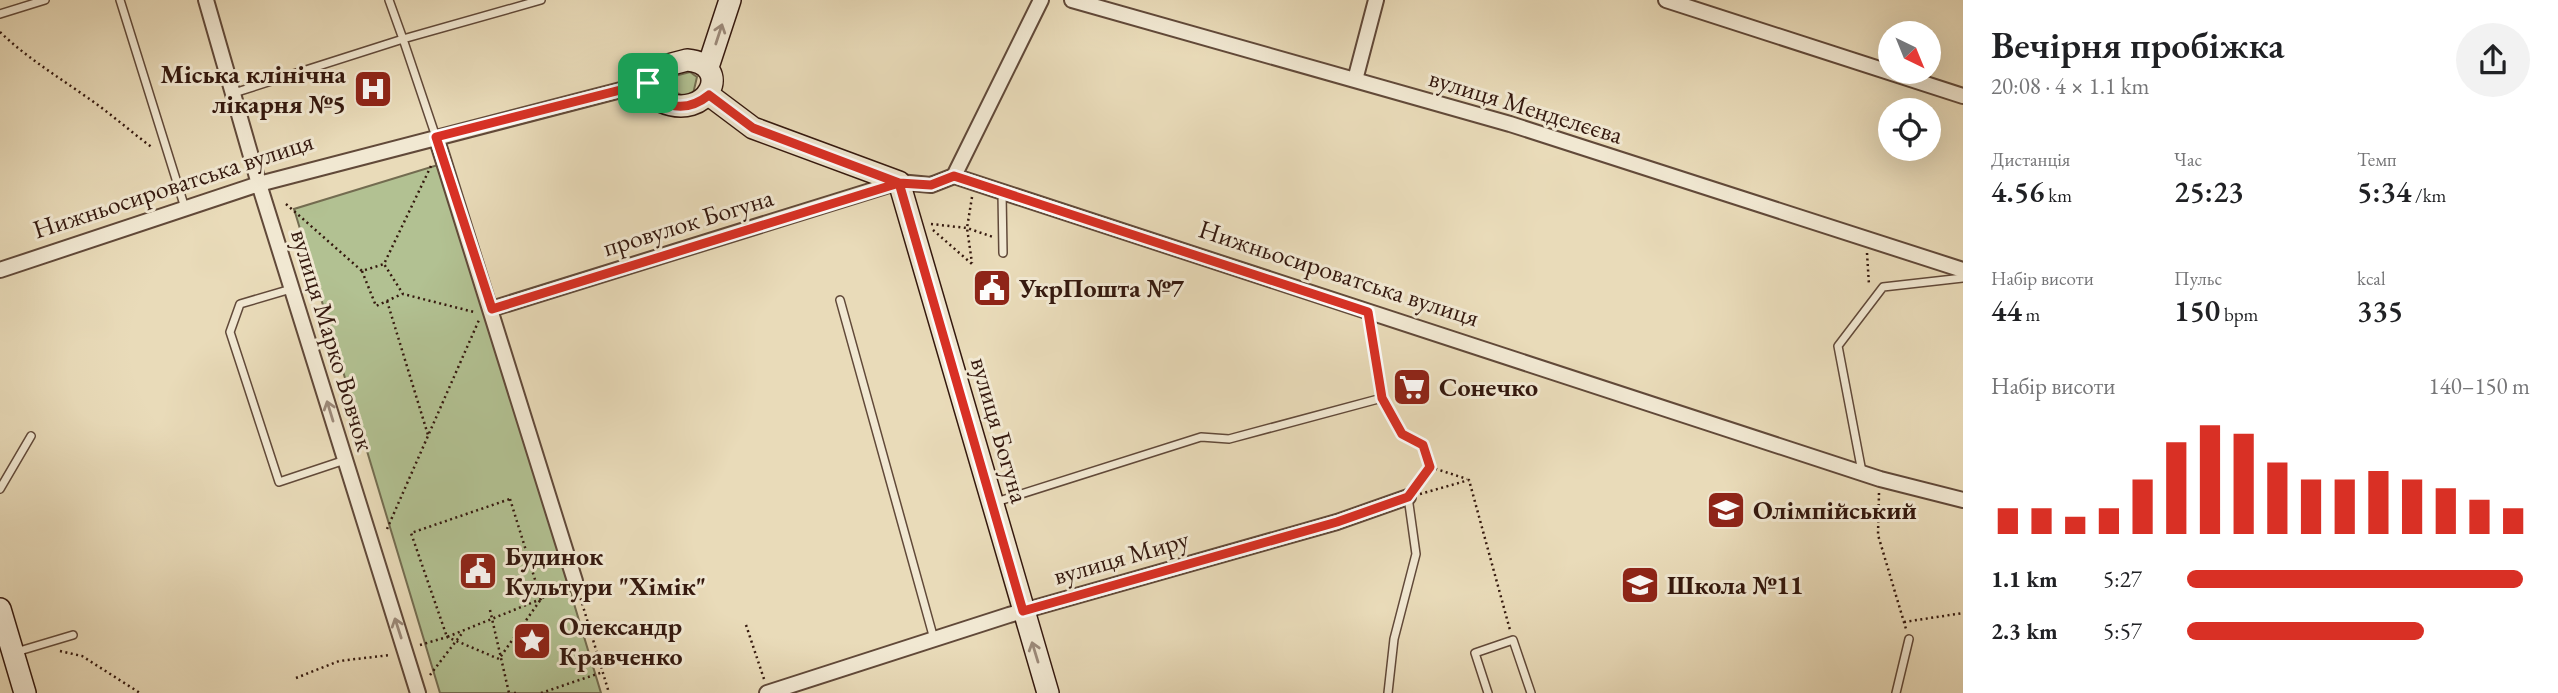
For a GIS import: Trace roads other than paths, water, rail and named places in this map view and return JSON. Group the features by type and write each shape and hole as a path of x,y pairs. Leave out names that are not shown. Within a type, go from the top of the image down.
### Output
{"main road":[{"path":"648,83 660,101 672,106 697,105 709,95 712,82 708,67 730,0"},
{"name":"Нижньосироватська вулиця","path":"648,83 668,65 687,60 700,61 708,67"},
{"path":"709,95 753,128 899,183"},
{"name":"вулиця Богуна","path":"899,183 1046,692"},
{"path":"0,609 25,693"}],"street":[{"name":"вулиця Марко Вовчок","path":"206,0 259,184 418,693"},
{"path":"899,183 931,185 954,176 1041,0"},
{"name":"вулиця Менделєєва","path":"1072,0 1510,124 1963,270"},
{"path":"1355,80 1376,0"},
{"path":"1666,0 1963,96"},
{"name":"Нижньосироватська вулиця","path":"0,270 259,184 648,83"},
{"path":"436,137 492,309 568,583"},
{"name":"Нижньосироватська вулиця","path":"954,176 1880,479 1963,500"},
{"name":"провулок Богуна","path":"492,309 899,183"},
{"name":"вулиця Миру","path":"770,692 1023,611 1337,522 1408,497"}],"lane":[{"path":"120,0 185,208"},
{"path":"389,0 436,137"},
{"path":"234,93 404,39 541,0"},
{"path":"0,14 40,1"},
{"path":"1002,192 1003,253"},
{"path":"1862,473 1838,346 1883,287 1963,278"},
{"path":"292,289 240,304 230,332 279,481 345,460"},
{"path":"840,300 934,639"},
{"path":"992,503 1201,437 1229,439 1382,398 1368,312"},
{"path":"0,489 31,436"},
{"path":"1388,693 1394,639 1416,554 1408,497"},
{"path":"13,653 73,635"},
{"path":"1896,693 1909,639"},
{"path":"1488,693 1475,653 1513,640 1531,693"}],"place":[{"name":"Міська клінічна лікарня №5","path":"373,89"},
{"name":"УкрПошта №7","path":"992,288"},
{"name":"Сонечко","path":"1412,387"},
{"name":"Олімпійський","path":"1726,510"},
{"name":"Будинок Культури \"Хімік\"","path":"478,571"},
{"name":"Школа №11","path":"1640,585"},
{"name":"Олександр Кравченко","path":"532,641"}]}
